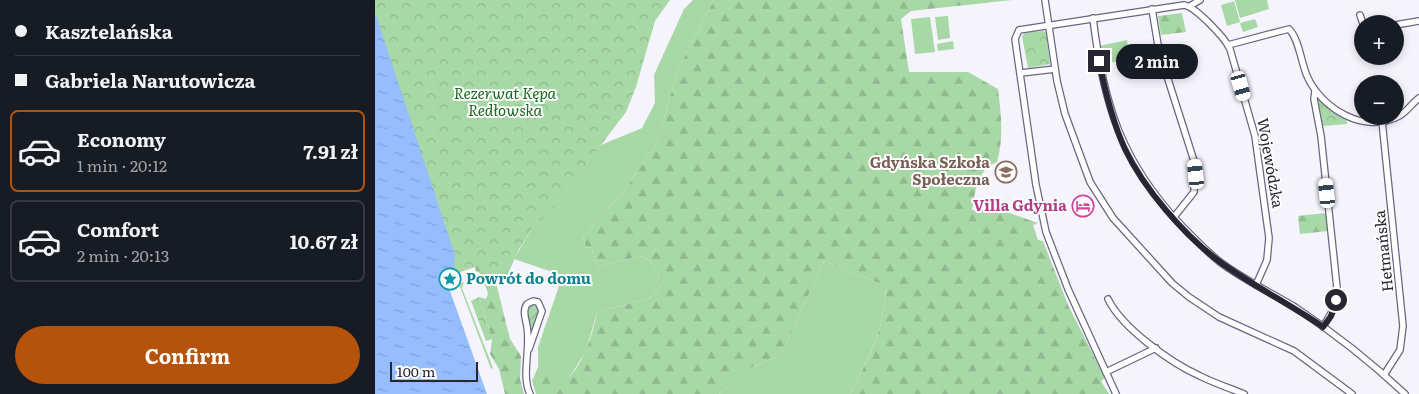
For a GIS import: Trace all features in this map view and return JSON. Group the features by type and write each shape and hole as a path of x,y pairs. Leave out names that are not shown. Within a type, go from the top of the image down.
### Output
{"street":[{"path":"1045,0 1055,69 1065,114 1083,167 1099,198 1121,227 1172,283 1189,297 1219,317 1294,351 1352,394"},
{"path":"1115,394 1058,266 1046,232 1036,185 1015,39 1016,33 1019,30 1049,24 1152,9 1190,6 1200,0"},
{"path":"1190,6 1228,45 1289,29 1307,76 1315,91 1329,105 1347,117 1354,118"},
{"path":"1152,9 1159,51 1195,164 1194,192 1174,218"},
{"path":"1093,18 1103,79 1119,134 1142,178 1174,218 1219,261 1323,327 1405,394"},
{"path":"1404,24 1419,21"},
{"name":"Wojewódzka","path":"1228,45 1255,136 1262,174 1269,248 1264,270 1256,285"},
{"path":"1021,73 1055,69"},
{"path":"1315,91 1314,99 1321,136 1337,288 1333,310 1323,327"},
{"path":"1404,113 1419,98"},
{"name":"Hetmańska","path":"1382,125 1403,326 1400,350 1384,375"},
{"path":"1108,299 1116,313 1156,348 1193,373 1244,394"},
{"path":"529,349 524,311 527,304 533,301 538,302 542,311 529,349 526,377 530,394"},
{"path":"1106,372 1156,348"}],"green space":[{"name":"Rezerwat Kępa Redłowska","path":"375,0 670,0 655,21 636,87 626,112 551,211 533,227 518,251 504,283 486,288 478,266 446,277 436,224 375,57"},
{"path":"693,0 714,0 678,69 656,145 623,192 583,237 586,248 591,247 598,267 640,256 650,261 658,273 659,289 650,298 597,312 586,351 569,378 542,370 538,367 538,347 561,275 514,259 533,227 551,210 601,145 642,128 655,103 654,75 684,9"},
{"path":"714,0 1012,0 911,11 901,19 909,72 968,72 998,89 1001,144 997,162 985,170 978,182 972,210 1007,212 1038,223 1033,225 1038,240 1043,241 1068,305 1105,378 1101,381 1109,394 850,394 875,342 883,316 886,286 824,261 781,355 748,369 719,394 536,394 532,381 538,367 569,378 575,371 587,347 597,312 650,298 659,289 658,273 650,261 640,256 598,267 591,247 586,248 583,237 623,192 656,145 678,69"},
{"path":"1235,0 1267,0 1269,9 1240,18"},
{"path":"1234,1 1240,22 1227,26 1221,5"},
{"path":"1182,13 1186,32 1161,35 1158,16"},
{"path":"948,16 950,38 938,40 935,17"},
{"path":"930,17 935,52 915,54 911,19"},
{"path":"1255,19 1258,27 1243,32 1240,23"},
{"path":"1046,32 1050,64 1028,68 1022,36 1025,33"},
{"path":"1127,40 1130,58 1102,65 1099,46"},
{"path":"953,41 954,49 938,51 937,44"},
{"path":"1320,100 1332,112 1347,121 1347,124 1323,126 1318,101"},
{"path":"1326,213 1328,231 1300,234 1298,216"},
{"path":"469,243 496,283 510,339 521,356 520,379 524,394 505,394 499,369 490,354 492,339 479,297 486,299 488,294 483,275 476,271"},
{"path":"824,261 886,286 883,315 875,342 850,394 719,394 748,369 781,355"},
{"path":"464,282 462,288 493,368 491,369 459,284"},
{"path":"479,297 492,339 486,341 471,301"},
{"path":"532,304 540,309 530,338 527,311 528,306"}],"water":[{"path":"375,12 455,255 454,273 445,277 487,394 375,394"}],"place":[{"name":"Gdyńska Szkoła Społeczna","path":"1006,172"},
{"name":"Villa Gdynia","path":"1083,206"},
{"name":"Powrót do domu","path":"450,279"}],"route":[{"path":"1099,61 1106,95 1125,149 1152,192 1194,239 1232,270 1293,306 1323,327 1331,316 1336,300"}]}
